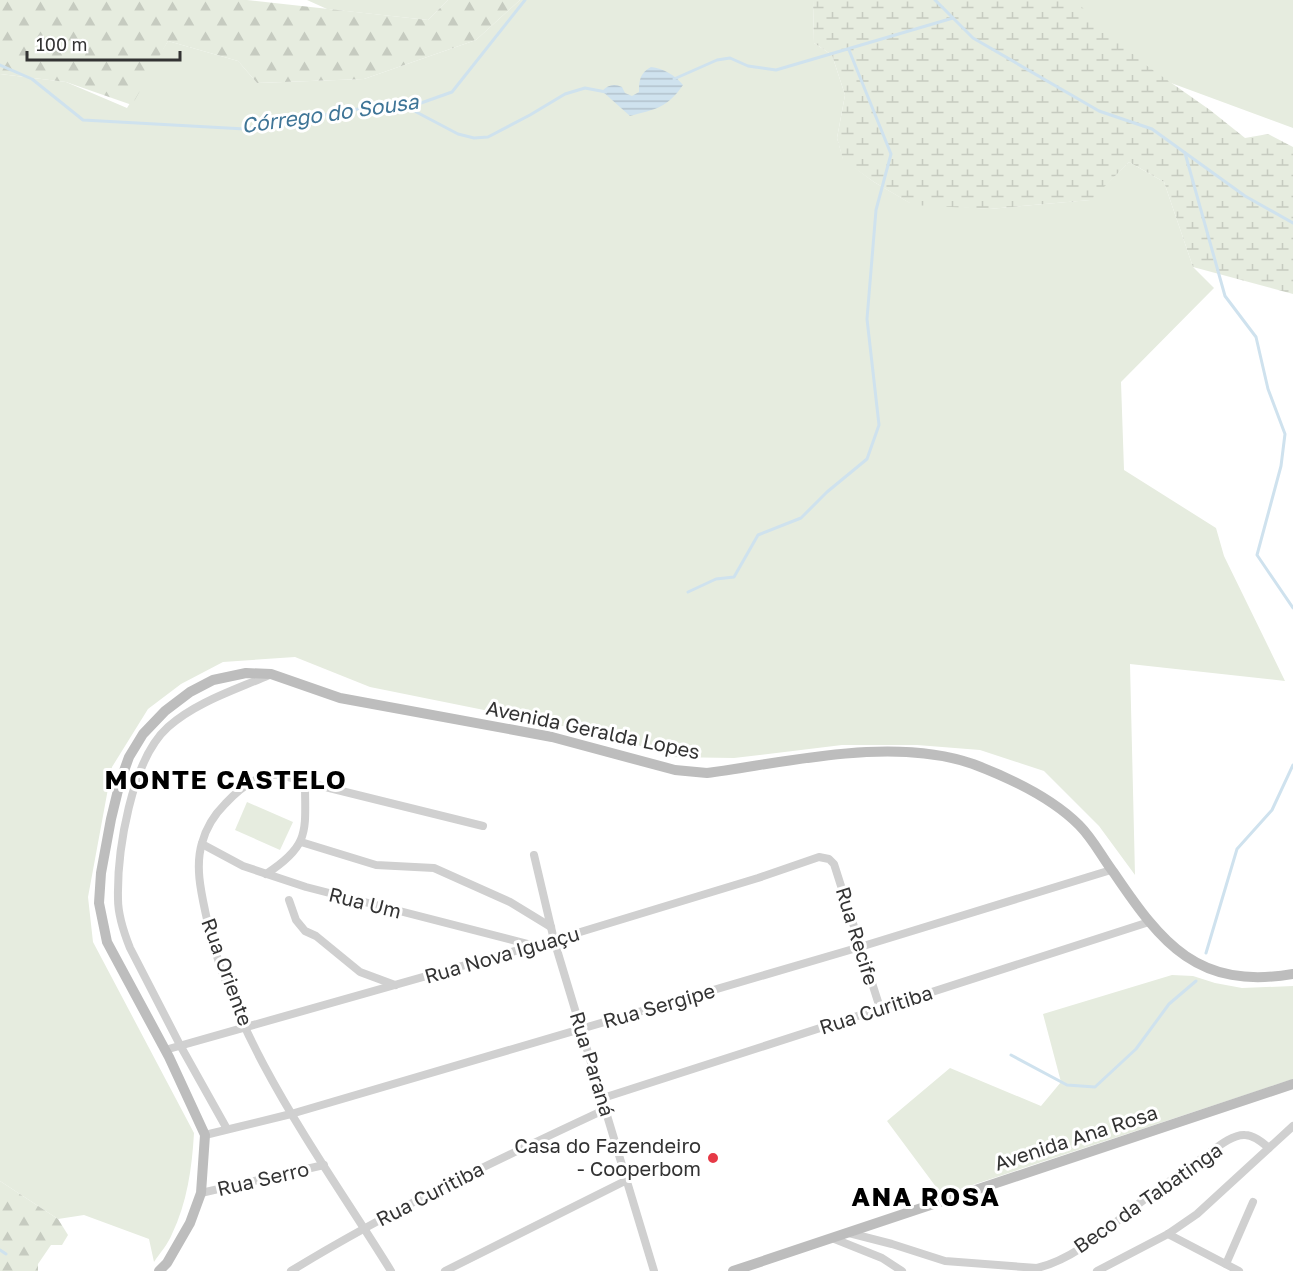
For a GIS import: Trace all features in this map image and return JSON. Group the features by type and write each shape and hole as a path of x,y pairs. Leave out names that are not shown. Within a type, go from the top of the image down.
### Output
{"main road":[{"name":"Avenida Geralda Lopes","path":"159,1271 167,1263 190,1223 201,1193 205,1135 165,1050 107,942 99,903 101,873 111,819 129,757 143,734 165,711 190,692 213,680 246,673 271,674 340,698 552,738 682,771 707,773 872,750 948,758 972,764 1005,777 1050,802 1080,826 1149,922 1167,942 1187,958 1204,968 1232,975 1256,978 1293,974"},
{"name":"Avenida Ana Rosa","path":"733,1271 1293,1084"}],"street":[{"path":"227,1129 130,948 118,902 121,854 131,800 146,756 166,728 190,710 271,674"},
{"name":"Rua Oriente","path":"391,1271 291,1114 246,1028 210,933 199,876 202,844 207,829 217,812 231,797 267,775 280,775 483,826"},
{"path":"266,874 283,863 296,851 301,842 306,817 305,782"},
{"path":"301,842 376,865 434,868 510,902 551,927"},
{"name":"Rua Um","path":"202,844 232,862 334,896 534,946"},
{"name":"Rua Paraná","path":"534,855 554,940 654,1271"},
{"name":"Rua Nova Iguaçu","path":"165,1050 534,946 758,878 813,858 825,857 834,864"},
{"name":"Rua Recife","path":"834,864 880,1008"},
{"name":"Rua Sergipe","path":"205,1135 291,1114 860,947 1112,870"},
{"path":"289,900 296,920 305,931 316,936 360,972 396,985"},
{"name":"Rua Curitiba","path":"603,1098 1149,922"},
{"name":"Rua Curitiba","path":"291,1271 364,1228 486,1165 606,1109"},
{"path":"1097,1271 1168,1234 1210,1203 1293,1126"},
{"name":"Beco da Tabatinga","path":"848,1233 945,1261 1051,1268 1168,1182 1230,1140 1245,1134 1269,1148"},
{"name":"Rua Serro","path":"201,1193 324,1165"},
{"path":"445,1271 627,1180"},
{"path":"1226,1264 1253,1202"},
{"path":"1168,1234 1239,1271"},
{"path":"832,1238 868,1252 902,1271"}],"green space":[{"path":"0,0 247,0 428,20 448,0 520,0 476,40 364,79 257,83 238,61 168,41 132,105 66,82 0,74"},
{"path":"307,0 448,0 428,20 327,9"},
{"path":"520,0 813,0 814,43 832,55 845,95 837,138 843,159 874,182 910,203 989,209 1090,200 1129,162 1164,182 1193,267 1214,288 1121,382 1124,470 1216,528 1224,556 1285,681 1130,664 1135,875 1099,826 1044,771 980,750 917,745 842,745 734,758 669,757 617,737 370,687 295,657 223,662 181,684 148,709 112,767 88,897 93,942 194,1133 185,1198 170,1238 154,1262 149,1239 84,1215 58,1219 0,1181 0,74 66,82 127,108 168,41 238,61 257,83 364,79 476,40"},
{"path":"813,0 1074,0 1143,63 1210,110 1245,138 1268,134 1293,147 1293,294 1193,267 1164,182 1129,162 1091,200 989,209 913,205 874,182 843,160 837,138 845,95 832,55 814,43"},
{"path":"946,0 1293,0 1293,128"},
{"path":"247,802 293,822 280,850 235,830"},
{"path":"1172,975 1193,976 1242,988 1293,986 1293,1079 942,1195 887,1121 950,1068 1041,1106 1061,1082 1043,1014"},
{"path":"0,1181 58,1219 68,1235 62,1245 51,1245 38,1264 38,1271 0,1271"}],"water":[{"path":"651,67 669,73 683,85 672,99 660,106 630,116 602,91 609,86 616,85 632,96 639,92 641,77"}],"waterway":[{"name":"Córrego do Sousa","path":"0,65 32,79 83,120 245,129 358,109 421,103 452,92 525,0"},
{"name":"Córrego do Sousa","path":"935,0 973,38 1099,111 1152,129 1245,196 1293,223"},
{"path":"674,79 717,60 730,58 748,66 776,70 953,18"},
{"path":"688,592 716,579 734,577 758,535 801,518 827,492 867,459 879,425 867,319 876,210 891,154 849,50"},
{"path":"403,105 458,134 474,138 488,137 565,94 585,88 606,92"},
{"path":"1185,153 1225,296 1256,337 1268,389 1285,434 1281,466 1257,555 1293,608"},
{"path":"1206,953 1237,849 1272,810 1293,765"},
{"path":"1011,1055 1067,1085 1095,1087 1136,1049 1169,1004 1196,981"},
{"path":"0,1250 6,1254"}],"place":[{"name":"Casa do Fazendeiro - Cooperbom","path":"713,1158"}],"district":[{"name":"MONTE CASTELO","path":"226,780"},
{"name":"ANA ROSA","path":"926,1197"}]}
